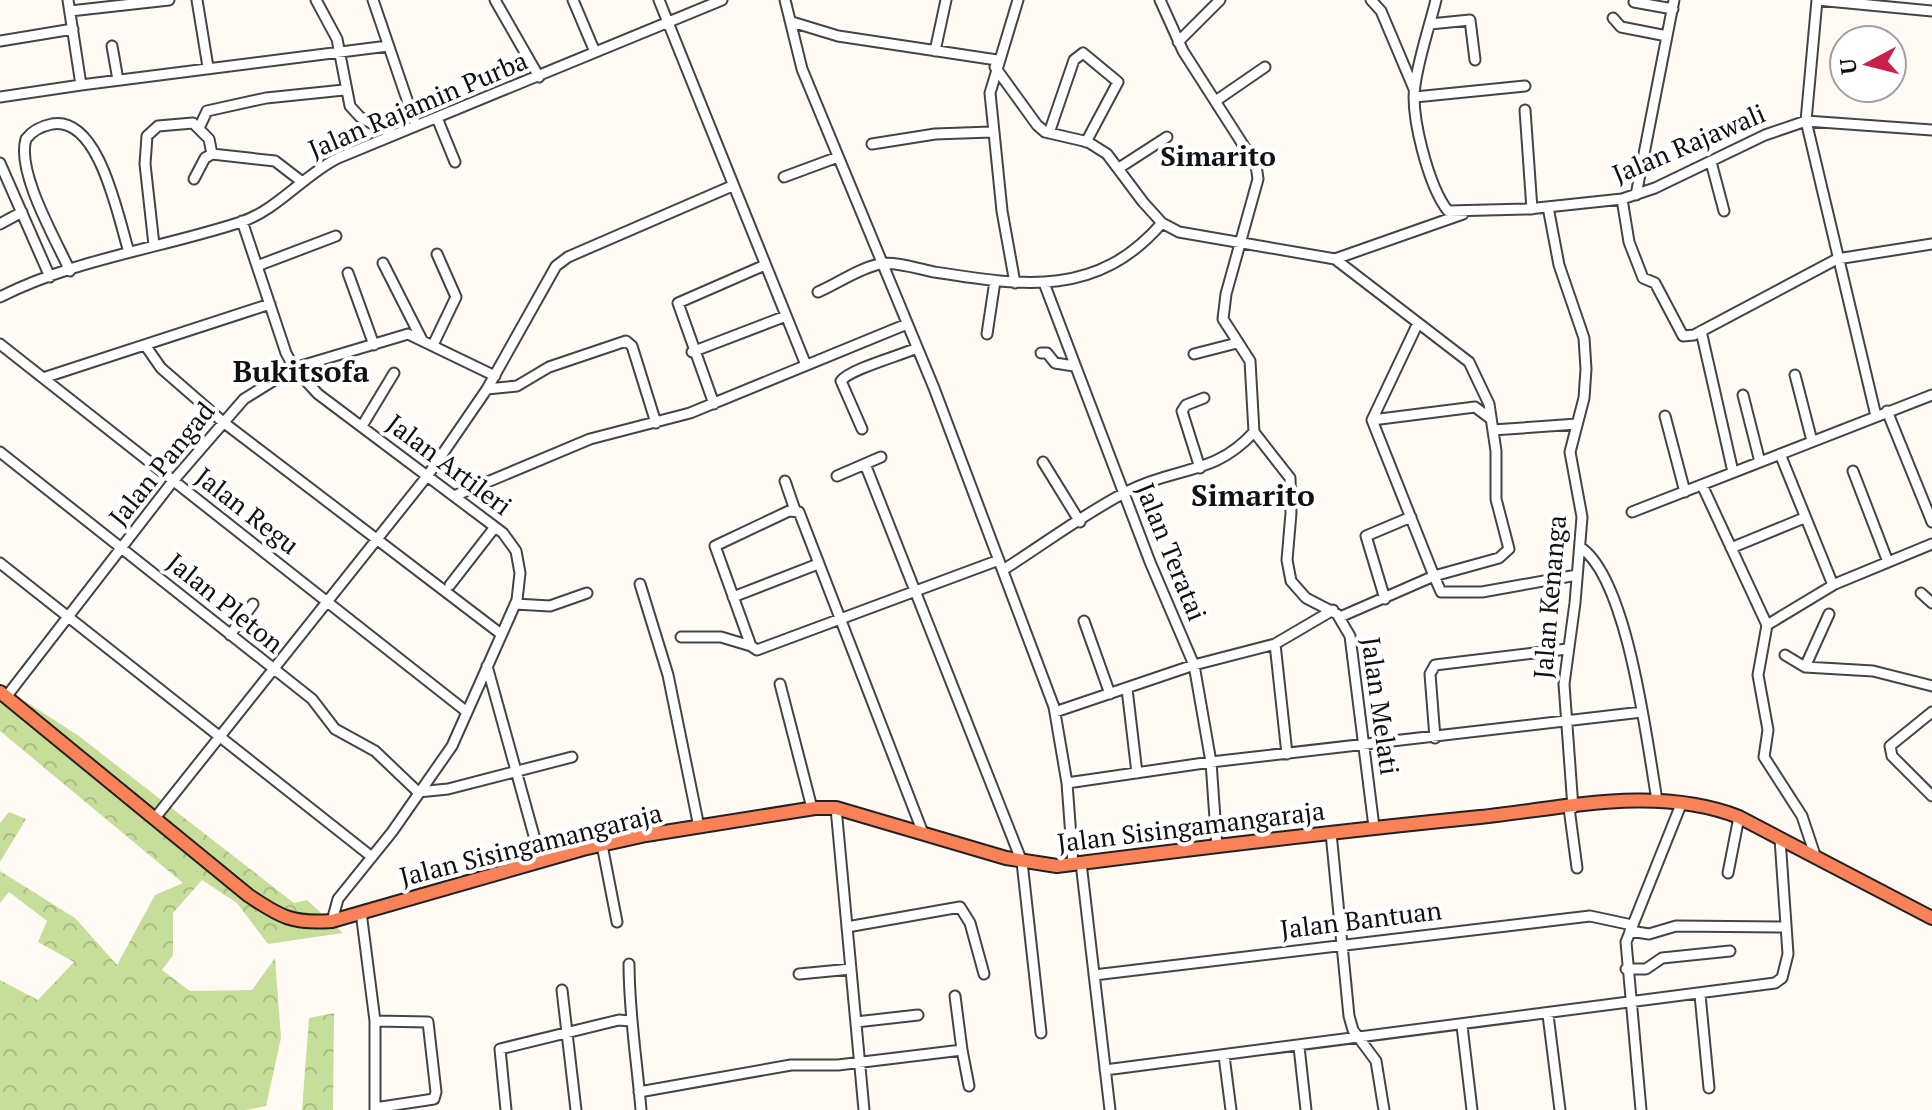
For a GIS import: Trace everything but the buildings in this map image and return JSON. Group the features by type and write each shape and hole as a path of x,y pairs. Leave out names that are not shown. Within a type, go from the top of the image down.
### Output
{"highway":[{"name":"Jalan Sisingamangaraja","path":"3,694 275,914 297,922 332,921 602,845 812,808 836,808 1022,862 1077,863 1374,827 1657,800 1682,802 1739,817 1932,918"}],"street":[{"path":"81,85 69,5 169,0"},
{"path":"197,0 208,67"},
{"path":"316,0 332,25 350,106 360,117 393,135"},
{"path":"373,0 416,126"},
{"path":"495,0 539,77"},
{"path":"573,0 595,52"},
{"path":"659,0 806,365"},
{"name":"Jalan Rajamin Purba","path":"0,297 50,277 129,252 242,221 261,213 301,181 338,158 722,0"},
{"path":"785,0 802,69 934,388 1055,712 1094,975 1110,1110"},
{"path":"935,51 946,0"},
{"path":"1015,283 991,132 990,93 996,63 1018,0"},
{"path":"681,637 721,637 757,650 916,592 1001,565 1147,482 1230,457 1254,432 1250,405 1253,375 1250,361 1223,319 1223,309 1258,179 1251,152 1178,42 1160,0"},
{"path":"1178,42 1220,0"},
{"path":"1371,0 1381,11 1414,93 1433,185 1448,211 1466,212"},
{"path":"1414,93 1436,0"},
{"path":"1876,416 1806,121 1817,0 1932,11"},
{"path":"1634,2 1674,4 1636,195"},
{"path":"1613,18 1621,27 1667,36"},
{"path":"1430,24 1470,20 1475,60"},
{"path":"792,22 838,36 996,63 1037,125 1049,133 1086,142 1107,154 1162,223 1179,232 1240,245 1335,259 1469,362 1489,404 1496,499 1508,550 1499,558 1434,576 1385,599 1336,614 1275,644 1194,665 1055,712"},
{"path":"0,41 73,29"},
{"path":"112,46 118,80"},
{"path":"0,97 208,67 388,46"},
{"path":"1049,133 1074,60 1083,53 1118,82 1086,142"},
{"path":"1217,100 1265,67"},
{"path":"1414,93 1525,86"},
{"path":"200,126 207,111 266,98 344,90"},
{"path":"1525,110 1532,209"},
{"path":"437,118 455,162"},
{"name":"Jalan Rajawali","path":"1335,259 1466,212 1532,209 1636,195 1765,135 1806,121 1932,130"},
{"path":"154,245 145,164 147,136 151,130 170,123 200,126 209,139 212,154"},
{"path":"70,271 36,197 25,161 26,139 45,125 73,127 88,140 99,159 129,252"},
{"path":"872,144 952,132 991,132"},
{"path":"1119,168 1167,137"},
{"path":"194,179 205,158 212,154 275,161 301,181"},
{"path":"784,177 838,157"},
{"path":"1711,162 1724,211"},
{"path":"0,163 50,277"},
{"path":"155,818 428,475 495,376 547,280 568,257 732,186"},
{"path":"1622,199 1629,242 1645,281 1655,283 1683,336 1701,331 1837,259 1932,244"},
{"name":"Jalan Kenanga","path":"1548,207 1559,265 1584,338 1584,398 1570,452 1582,517 1564,684 1577,868"},
{"path":"0,224 22,212"},
{"name":"Jalan Artileri","path":"242,221 294,368 318,394 495,527 516,551 519,581 515,604 452,746 338,899 332,921"},
{"path":"818,292 881,263 1015,283 1044,283 1085,277 1119,262 1162,223"},
{"path":"257,266 336,236"},
{"path":"433,345 456,297 437,254"},
{"path":"383,263 422,340"},
{"path":"714,404 692,352 678,307 681,299 765,265"},
{"path":"348,273 374,345"},
{"path":"987,334 995,281"},
{"name":"Jalan Teratai","path":"1044,283 1074,366 1194,665 1211,762 1217,847"},
{"path":"43,378 270,304"},
{"path":"692,352 786,316"},
{"path":"1418,323 1372,420 1438,589 1446,593 1482,592 1577,575"},
{"path":"454,496 566,448 714,404 907,324"},
{"path":"1701,331 1733,472"},
{"name":"Jalan Pangad","path":"3,694 70,617 173,481 244,399 294,368 408,334 495,376"},
{"path":"487,389 517,386 549,367 626,341 632,346 656,423"},
{"path":"1194,354 1237,343"},
{"name":"Jalan Regu","path":"0,344 467,712"},
{"path":"145,345 161,368 223,422 501,634"},
{"path":"862,429 841,381 853,370 878,365 917,348"},
{"path":"1041,353 1047,353 1052,362 1074,366"},
{"path":"362,426 394,373"},
{"path":"1795,375 1812,441"},
{"path":"1743,395 1760,462"},
{"path":"1632,512 1932,395"},
{"path":"1200,468 1182,411 1186,405 1204,398"},
{"path":"1372,420 1475,407 1492,425 1577,424"},
{"path":"1887,411 1932,522"},
{"path":"1665,416 1685,492"},
{"name":"Jalan Melati","path":"1254,432 1290,478 1287,560 1291,581 1306,598 1336,614 1350,636 1374,827"},
{"name":"Jalan Pleton","path":"0,452 312,699 335,729 375,751 418,792"},
{"path":"1780,454 1833,585"},
{"path":"837,476 881,457"},
{"path":"1043,462 1080,522"},
{"path":"865,464 1022,862 1041,1033"},
{"path":"1853,471 1888,562"},
{"path":"785,481 923,833"},
{"path":"1702,485 1767,625 1758,675 1768,730 1764,757 1798,807 1816,858"},
{"path":"751,646 716,551 718,542 795,510"},
{"path":"1385,599 1366,536 1411,517"},
{"path":"1731,548 1804,518"},
{"path":"450,585 495,527"},
{"path":"1767,625 1833,585 1932,544"},
{"path":"1580,547 1594,558 1606,576 1642,712 1657,800"},
{"path":"0,563 372,857"},
{"path":"733,597 818,564"},
{"path":"640,584 668,675 699,827"},
{"path":"515,604 550,606 587,593"},
{"path":"1921,593 1932,603"},
{"path":"230,635 253,604"},
{"path":"1805,667 1829,614"},
{"path":"1084,621 1110,694"},
{"path":"1275,644 1287,754"},
{"path":"1435,738 1430,674 1435,665 1567,649"},
{"path":"1785,655 1805,667 1873,671 1932,686"},
{"path":"487,666 541,861"},
{"path":"780,684 812,808"},
{"path":"1127,689 1137,773"},
{"path":"1067,783 1211,762 1567,724 1642,712"},
{"path":"1932,712 1890,746 1892,756 1932,796"},
{"path":"418,792 448,789 572,757"},
{"path":"1641,1110 1626,969 1626,942 1682,802"},
{"path":"836,808 864,1110"},
{"path":"1728,873 1739,817"},
{"path":"1331,833 1349,1016 1360,1040 1376,1061 1384,1110"},
{"path":"1105,1070 1630,1005 1775,983 1782,978 1787,966 1780,839"},
{"path":"602,845 617,922"},
{"path":"847,927 960,907 970,923 984,974"},
{"path":"361,912 375,1021 375,1109 434,1099 436,1092 428,1022 375,1021"},
{"name":"Jalan Bantuan","path":"1094,975 1590,916 1649,934 1676,926 1786,927"},
{"path":"1626,969 1648,968 1662,958 1730,951"},
{"path":"629,964 630,1021 641,1110"},
{"path":"799,974 851,969"},
{"path":"562,990 576,1110"},
{"path":"1700,995 1709,1088"},
{"path":"955,996 969,1086"},
{"path":"856,1022 918,1015"},
{"path":"1548,1015 1560,1110"},
{"path":"506,1110 500,1049 619,1020 630,1021"},
{"path":"1462,1026 1472,1110"},
{"path":"1299,1047 1306,1110"},
{"path":"639,1092 796,1064 860,1062 962,1050"},
{"path":"1224,1056 1231,1110"}],"green space":[{"path":"0,685 79,736 294,903 307,900 343,933 268,944 237,903 202,880 173,913 173,955 162,970 190,991 252,990 275,958 281,1038 266,1106 246,1110 0,1110 0,980 38,1000 74,962 38,942 47,921 9,892 0,903 0,871 75,918 117,965 155,895 183,883 0,731"},
{"path":"9,812 26,819 0,862 0,823"},
{"path":"334,1013 333,1110 302,1110 309,1018"}],"district":[{"name":"Simarito","path":"1218,156"},
{"name":"Bukitsofa","path":"301,372"},
{"name":"Simarito","path":"1253,496"}]}
